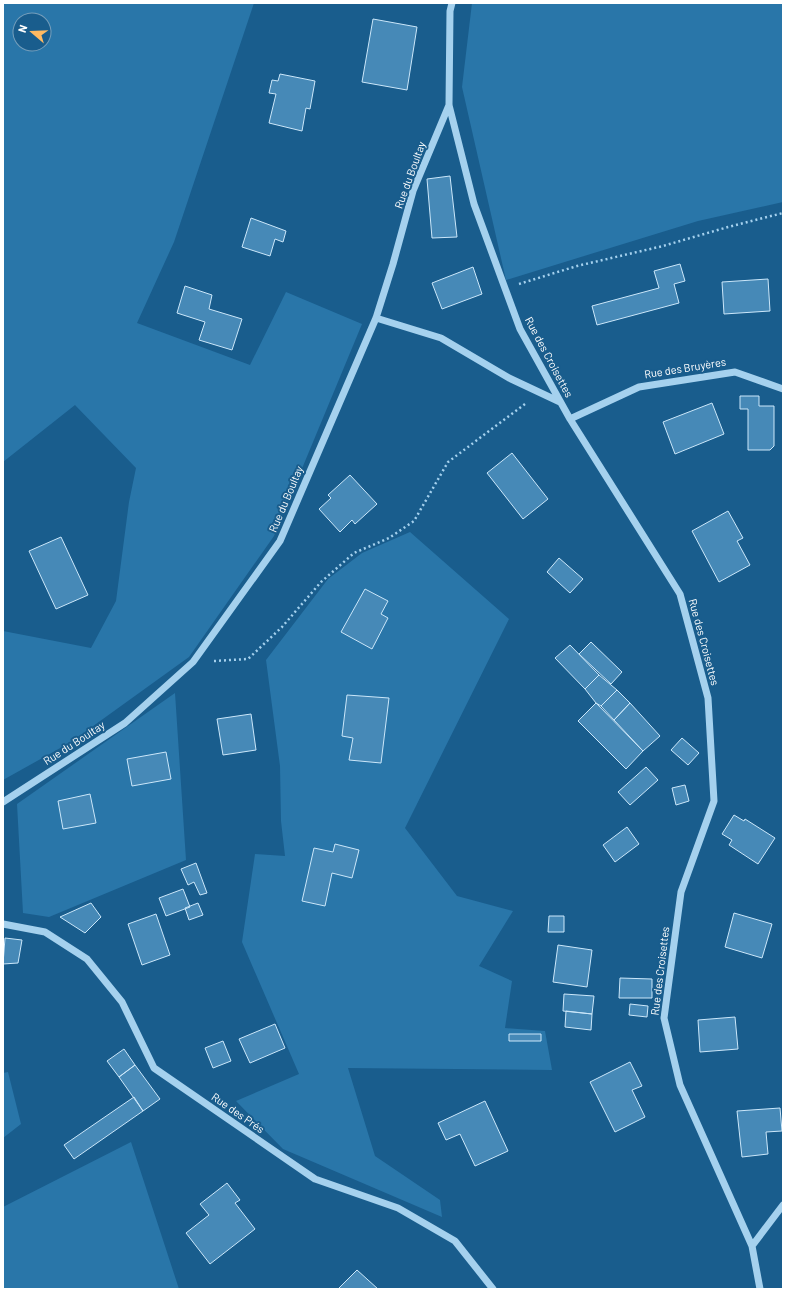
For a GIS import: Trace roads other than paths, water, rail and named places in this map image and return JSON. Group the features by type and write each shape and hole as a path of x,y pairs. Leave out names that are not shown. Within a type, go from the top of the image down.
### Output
{"street":[{"name":"Rue des Croisettes","path":"452,3 450,11 449,105 474,204 520,329 570,419 680,594 708,698 714,801 681,892 664,1018 680,1085 752,1246 760,1289"},
{"name":"Rue du Boultay","path":"3,802 125,723 194,662 280,541 376,318 393,264 413,191 449,105"},
{"path":"376,318 441,338 509,378 560,402"},
{"name":"Rue des Bruyères","path":"570,419 639,386 735,372 783,390"},
{"name":"Rue des Prés","path":"3,924 45,932 87,959 122,1002 154,1068 315,1179 398,1208 455,1241 493,1289"},
{"path":"752,1246 783,1205"}]}
